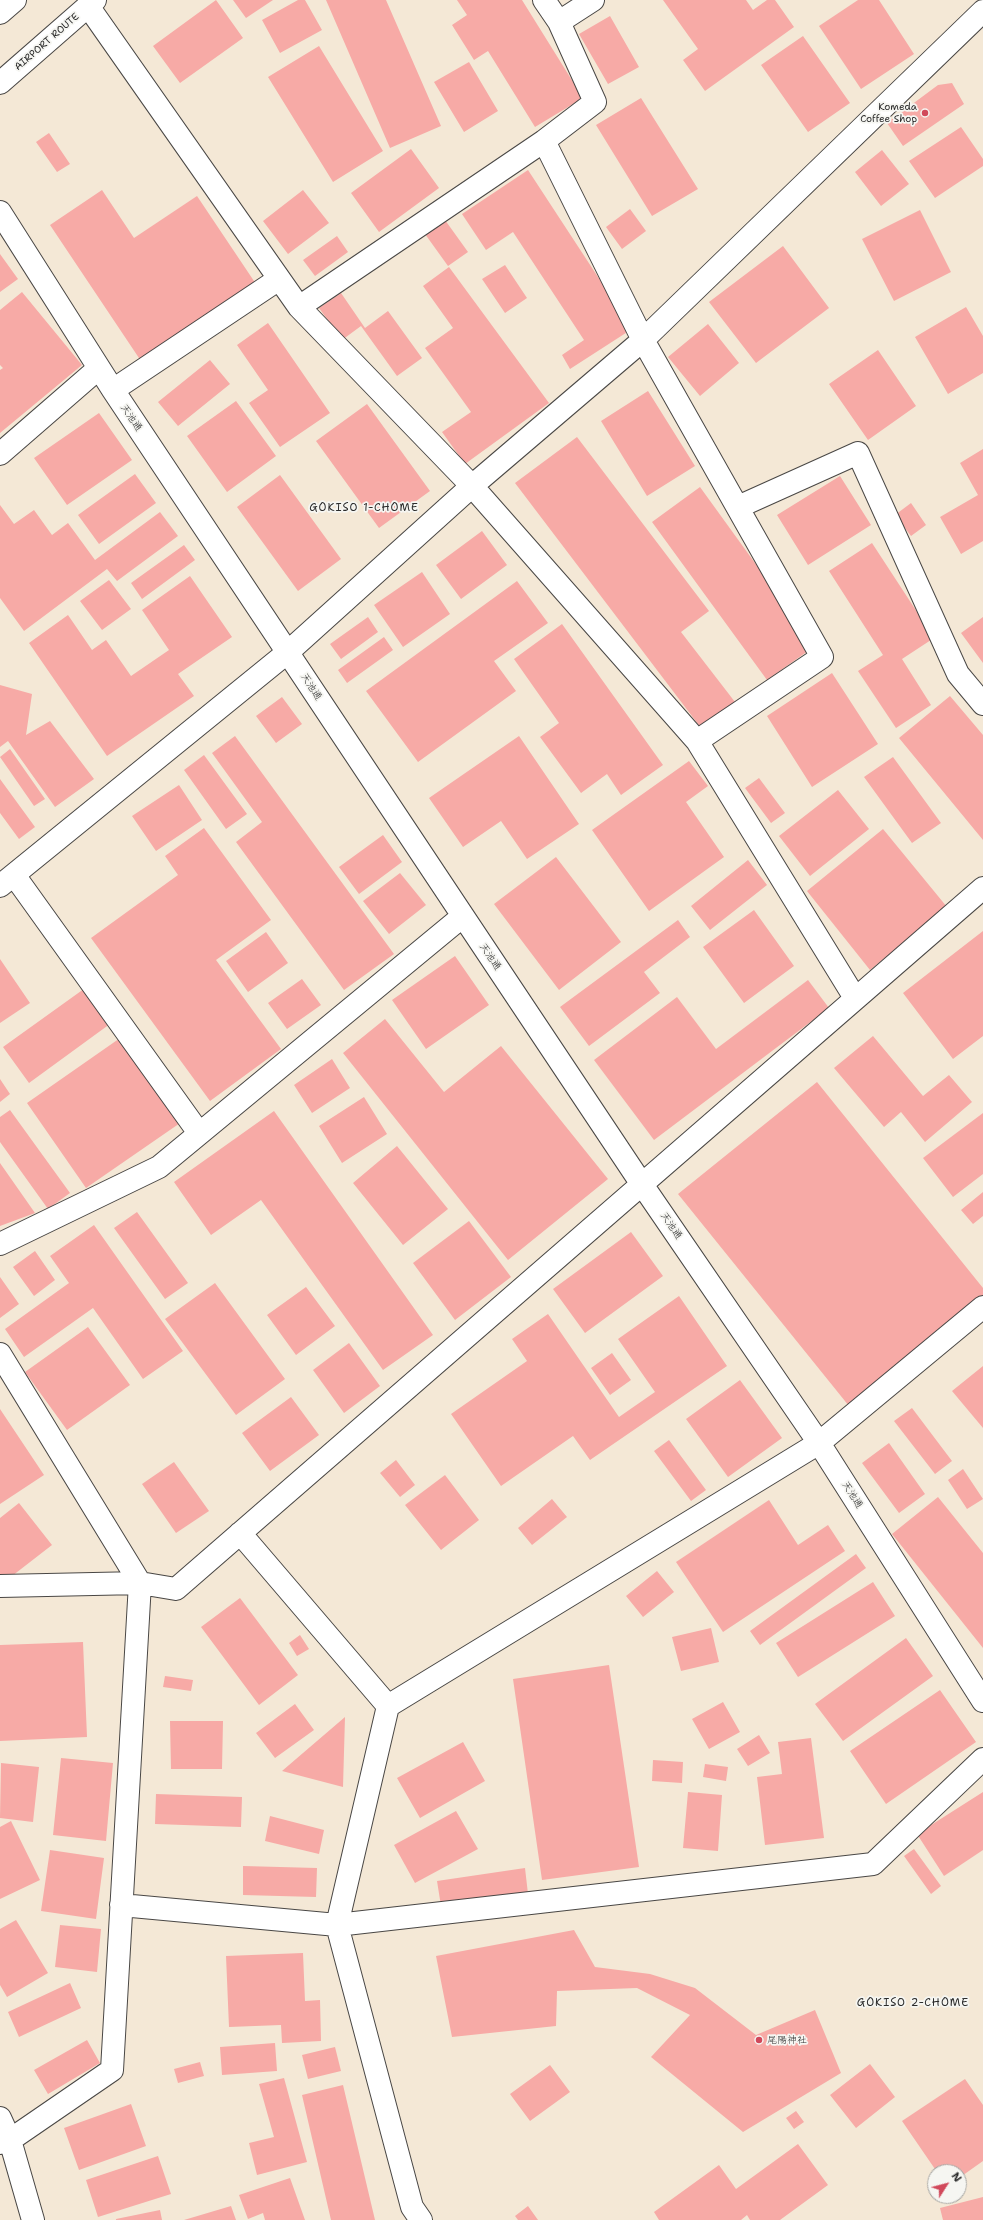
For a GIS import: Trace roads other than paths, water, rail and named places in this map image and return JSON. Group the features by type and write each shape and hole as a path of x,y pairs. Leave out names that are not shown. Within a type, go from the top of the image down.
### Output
{"main road":[{"path":"0,13 15,0"},
{"path":"298,307 544,141 595,102 559,22 544,0"},
{"path":"559,22 593,0"},
{"path":"91,3 298,307 472,486 697,741 855,998"},
{"name":"AIRPORT ROUTE","path":"0,84 91,3"},
{"path":"199,1133 7,881 288,652 472,486 643,340 983,11"},
{"path":"544,141 643,340 822,657 697,741"},
{"name":"天池通","path":"0,212 113,390 641,1183 819,1443 983,1701"},
{"path":"113,390 279,279"},
{"path":"0,454 99,368"},
{"path":"738,507 858,453 958,674 983,704"},
{"path":"0,1586 140,1582 176,1589 641,1183 983,888"},
{"path":"0,1244 159,1167 463,916"},
{"path":"421,2220 412,2207 336,1925 388,1706 819,1443 983,1307"},
{"path":"0,1354 140,1582 112,2070 5,2142"},
{"path":"240,1533 388,1706"},
{"path":"121,1905 336,1925 873,1864 983,1759"},
{"path":"0,2118 5,2142 32,2220"}],"place":[{"name":"Komeda Coffee Shop","path":"925,113"},
{"name":"尾陽神社","path":"759,2040"}],"district":[{"name":"GOKISO 1-CHOME","path":"364,508"},
{"name":"GOKISO 2-CHOME","path":"913,2003"}]}
